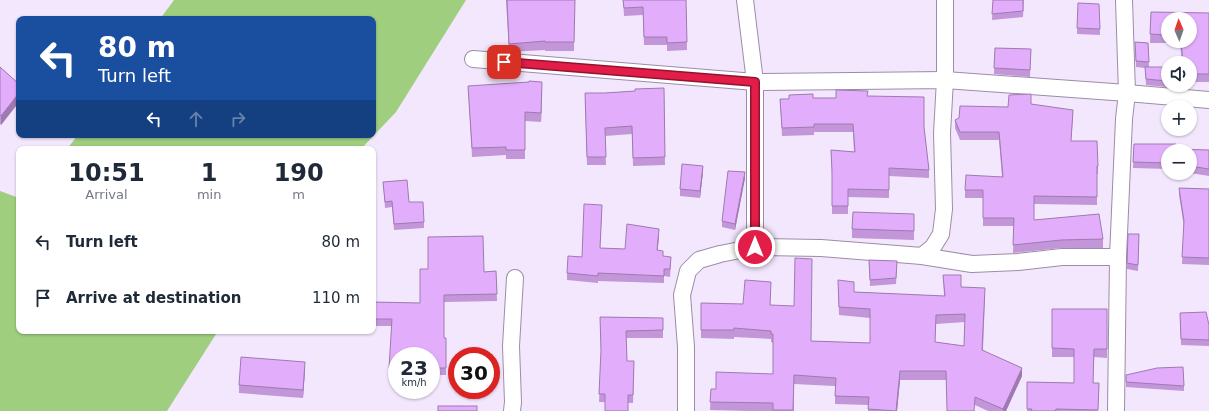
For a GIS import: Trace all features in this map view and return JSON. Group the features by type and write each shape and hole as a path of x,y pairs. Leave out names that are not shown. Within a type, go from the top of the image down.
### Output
{"street":[{"path":"745,0 755,82 755,247"},
{"path":"922,256 933,247 941,234 944,209 942,133 945,80 944,0"},
{"path":"1116,411 1118,257 1124,119 1127,93 1124,0"},
{"path":"472,59 755,82 945,80 1209,100"},
{"path":"686,411 686,347 682,295 688,272 699,260 755,247 821,248 922,256 972,264 1018,262 1062,257 1118,257"},
{"path":"512,411 511,346 515,278"}],"green space":[{"path":"174,0 466,0 396,112 376,133 376,16 162,16"},
{"path":"76,138 371,138 364,146 69,146"},
{"path":"0,191 16,197 16,334 216,334 167,411 0,411"}],"building":[{"path":"507,0 575,0 574,42 545,41 509,44"},
{"path":"623,0 686,0 687,42 667,43 667,37 644,37 643,7 624,8"},
{"path":"993,0 1023,0 1023,11 992,14"},
{"path":"1078,3 1099,4 1100,29 1077,28"},
{"path":"1151,12 1161,12 1161,35 1150,34"},
{"path":"1197,13 1209,13 1209,74 1197,74 1197,56 1182,56 1182,48 1197,48"},
{"path":"1135,42 1148,43 1149,62 1136,61"},
{"path":"995,48 1031,49 1030,70 994,68"},
{"path":"0,67 16,81 16,97 1,116"},
{"path":"1145,67 1161,67 1161,80 1146,79"},
{"path":"529,81 542,82 541,113 525,112 525,150 506,150 506,147 472,148 468,86"},
{"path":"664,88 665,157 633,158 632,126 605,128 606,157 587,157 585,93 605,93 635,91 635,89"},
{"path":"836,90 868,91 867,96 924,97 924,127 929,170 889,168 889,190 848,189 848,206 832,206 831,150 855,152 853,124 814,124 814,127 782,128 780,99 789,99 789,95 813,94 813,98 836,98"},
{"path":"1031,94 1031,104 1073,110 1071,141 1097,141 1098,166 1097,197 1034,196 1034,220 1099,214 1103,239 1061,240 1013,245 1014,218 983,218 983,190 965,190 966,175 1003,177 999,132 960,132 955,120 959,118 960,106 1008,107 1009,95"},
{"path":"1134,144 1161,144 1161,163 1133,162"},
{"path":"1197,150 1209,150 1209,169 1197,167"},
{"path":"682,164 703,166 700,191 680,189"},
{"path":"728,171 745,172 735,224 722,221"},
{"path":"407,180 409,202 423,202 424,222 394,224 392,201 385,202 383,182"},
{"path":"1179,188 1209,189 1209,258 1182,257 1184,221"},
{"path":"584,204 602,205 600,248 625,249 627,224 659,229 657,250 663,251 663,256 671,257 670,269 664,269 664,276 598,273 598,276 567,273 568,256 582,257"},
{"path":"853,212 914,214 914,231 852,229"},
{"path":"1128,234 1139,234 1138,265 1127,263"},
{"path":"483,236 484,272 496,271 497,294 444,295 446,368 440,368 440,347 390,347 392,319 376,319 376,302 420,303 420,269 428,269 428,237"},
{"path":"795,258 812,259 811,341 870,343 870,309 839,307 838,280 854,282 854,292 945,296 943,275 961,275 961,287 985,288 982,350 1022,368 1003,409 975,397 974,411 947,411 946,371 900,371 896,411 868,409 869,397 835,396 836,378 794,375 793,410 773,410 773,403 710,402 711,389 716,389 716,372 773,374 773,334 771,334 771,331 734,328 734,330 701,330 701,303 743,304 745,280 771,282 770,305 794,306","holes":["965,314 964,346 935,342 936,315"]},
{"path":"869,260 897,261 896,278 870,280"},
{"path":"1052,309 1107,309 1107,349 1094,349 1093,383 1099,383 1098,410 1056,409 1055,411 1031,411 1032,409 1027,409 1027,382 1074,383 1074,349 1052,348"},
{"path":"1206,312 1209,325 1209,340 1181,339 1180,313"},
{"path":"600,317 663,318 663,330 626,331 627,361 634,361 633,395 628,395 628,411 605,411 605,394 599,394 601,350"},
{"path":"241,357 305,362 303,390 239,385"},
{"path":"1183,367 1184,386 1126,382 1126,375 1157,368"},
{"path":"438,406 477,406 477,411 438,411"}],"route":[{"path":"504,62 755,82 755,247"}]}
